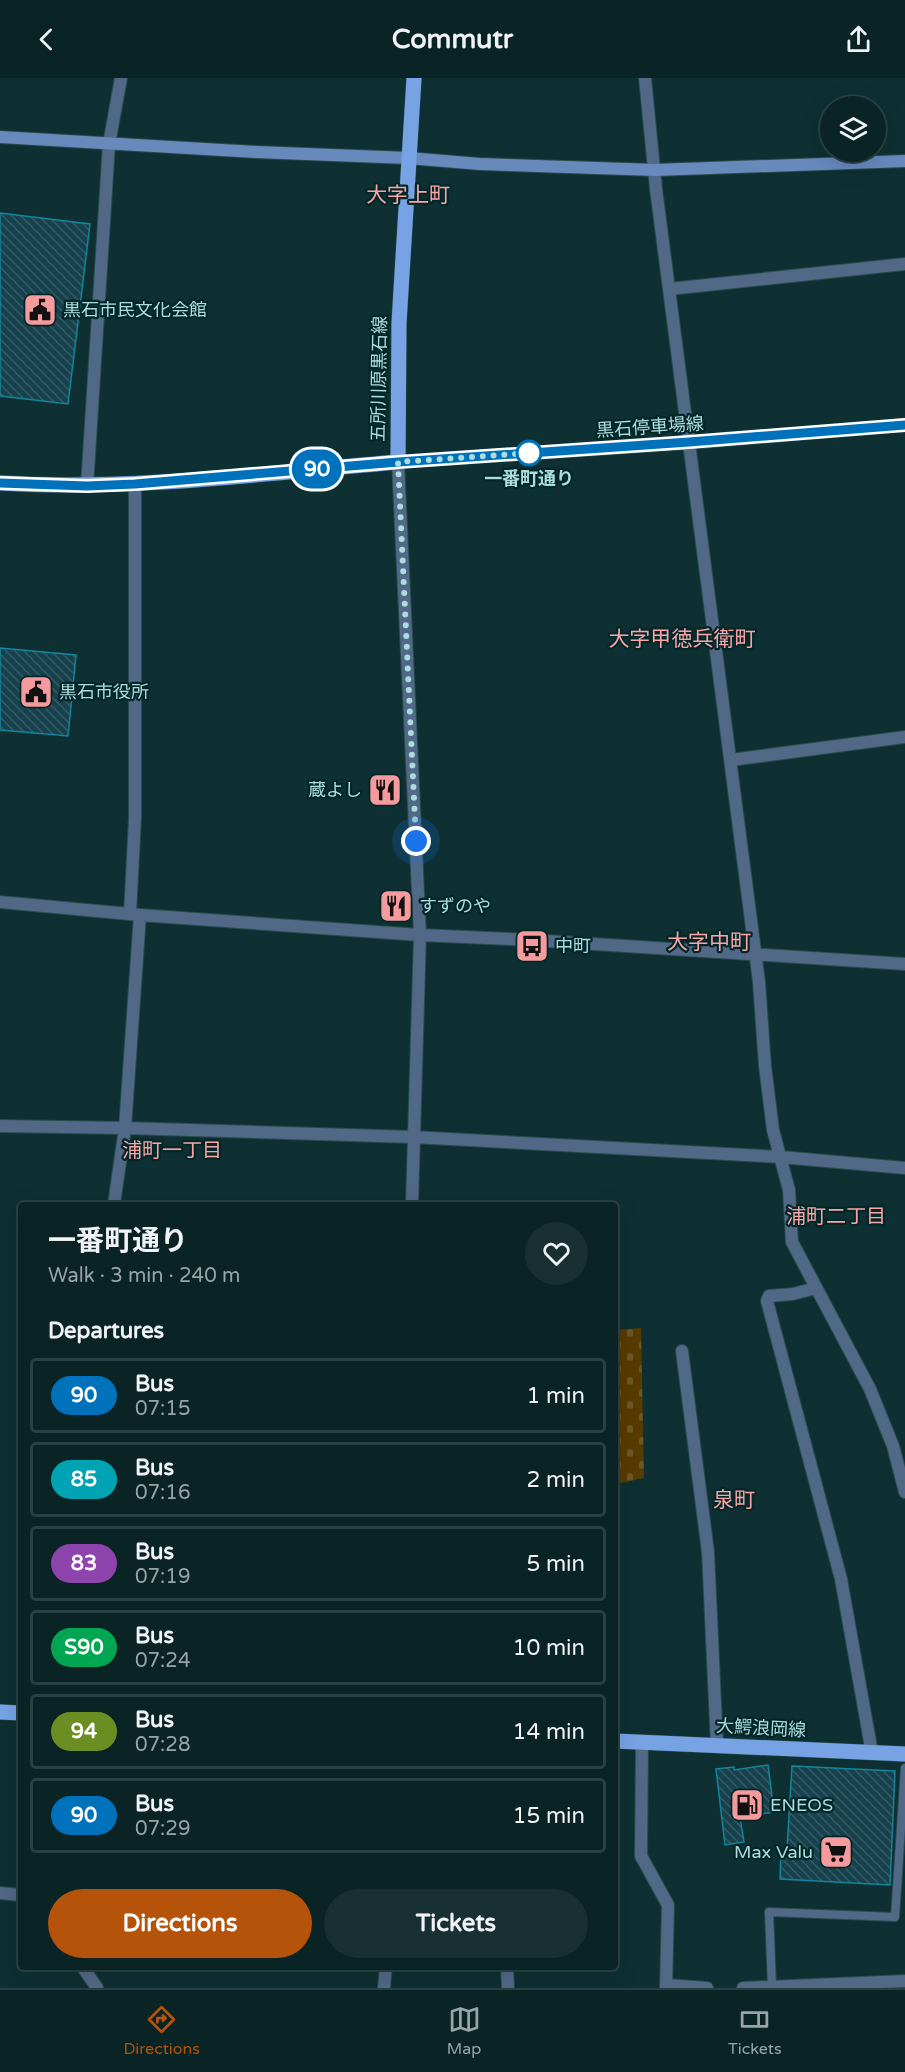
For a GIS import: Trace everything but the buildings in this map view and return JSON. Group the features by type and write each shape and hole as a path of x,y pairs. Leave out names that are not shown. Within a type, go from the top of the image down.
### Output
{"main road":[{"name":"五所川原黒石線","path":"0,483 87,486 135,484 398,462 399,322 414,78"},
{"path":"0,1712 18,1713"},
{"name":"大鰐浪岡線","path":"618,1741 905,1754"}],"street":[{"path":"87,486 109,144 121,78"},
{"path":"645,78 669,289 732,760 759,982 765,1066 773,1130 789,1190 792,1242 870,1389 893,1446 905,1492"},
{"path":"0,137 408,158 480,164 655,171 905,161"},
{"path":"669,289 905,264"},
{"name":"黒石停車場線","path":"398,462 905,425"},
{"path":"398,462 420,935 412,1202"},
{"path":"114,1202 125,1128 135,914 135,484"},
{"path":"732,760 905,737"},
{"path":"0,902 420,935 905,964"},
{"path":"0,1126 413,1137 781,1157 905,1168"},
{"path":"816,1288 793,1294 769,1296 767,1301 842,1579 872,1753"},
{"path":"681,1351 708,1552 717,1746"},
{"path":"642,1742 641,1856 668,1905 667,1986 708,1988"},
{"path":"0,1893 18,1894"},
{"path":"85,1970 97,1988"},
{"path":"384,1988 386,1970"},
{"path":"507,1970 508,1988"},
{"path":"743,1988 905,1981"}],"lane":[{"path":"765,1987 770,1912 895,1917 905,1768"}],"green space":[{"path":"641,1328 644,1478 618,1483 618,1330"}],"bus line":[{"name":"90","path":"0,483 87,486 135,484 398,462 905,425"}],"place":[{"name":"黒石市民文化会館","path":"40,310"},
{"name":"一番町通り","path":"529,453"},
{"name":"黒石市役所","path":"36,692"},
{"name":"蔵よし","path":"385,790"},
{"name":"すずのや","path":"396,906"},
{"name":"中町","path":"532,946"},
{"name":"ENEOS","path":"747,1805"},
{"name":"Max Valu","path":"836,1852"}],"district":[{"name":"大字上町","path":"408,195"},
{"name":"大字甲徳兵衛町","path":"682,639"},
{"name":"大字中町","path":"709,942"},
{"name":"浦町一丁目","path":"172,1150"},
{"name":"浦町二丁目","path":"836,1216"},
{"name":"泉町","path":"734,1500"}],"route":[{"path":"416,841 398,462 531,453 529,453"}]}
